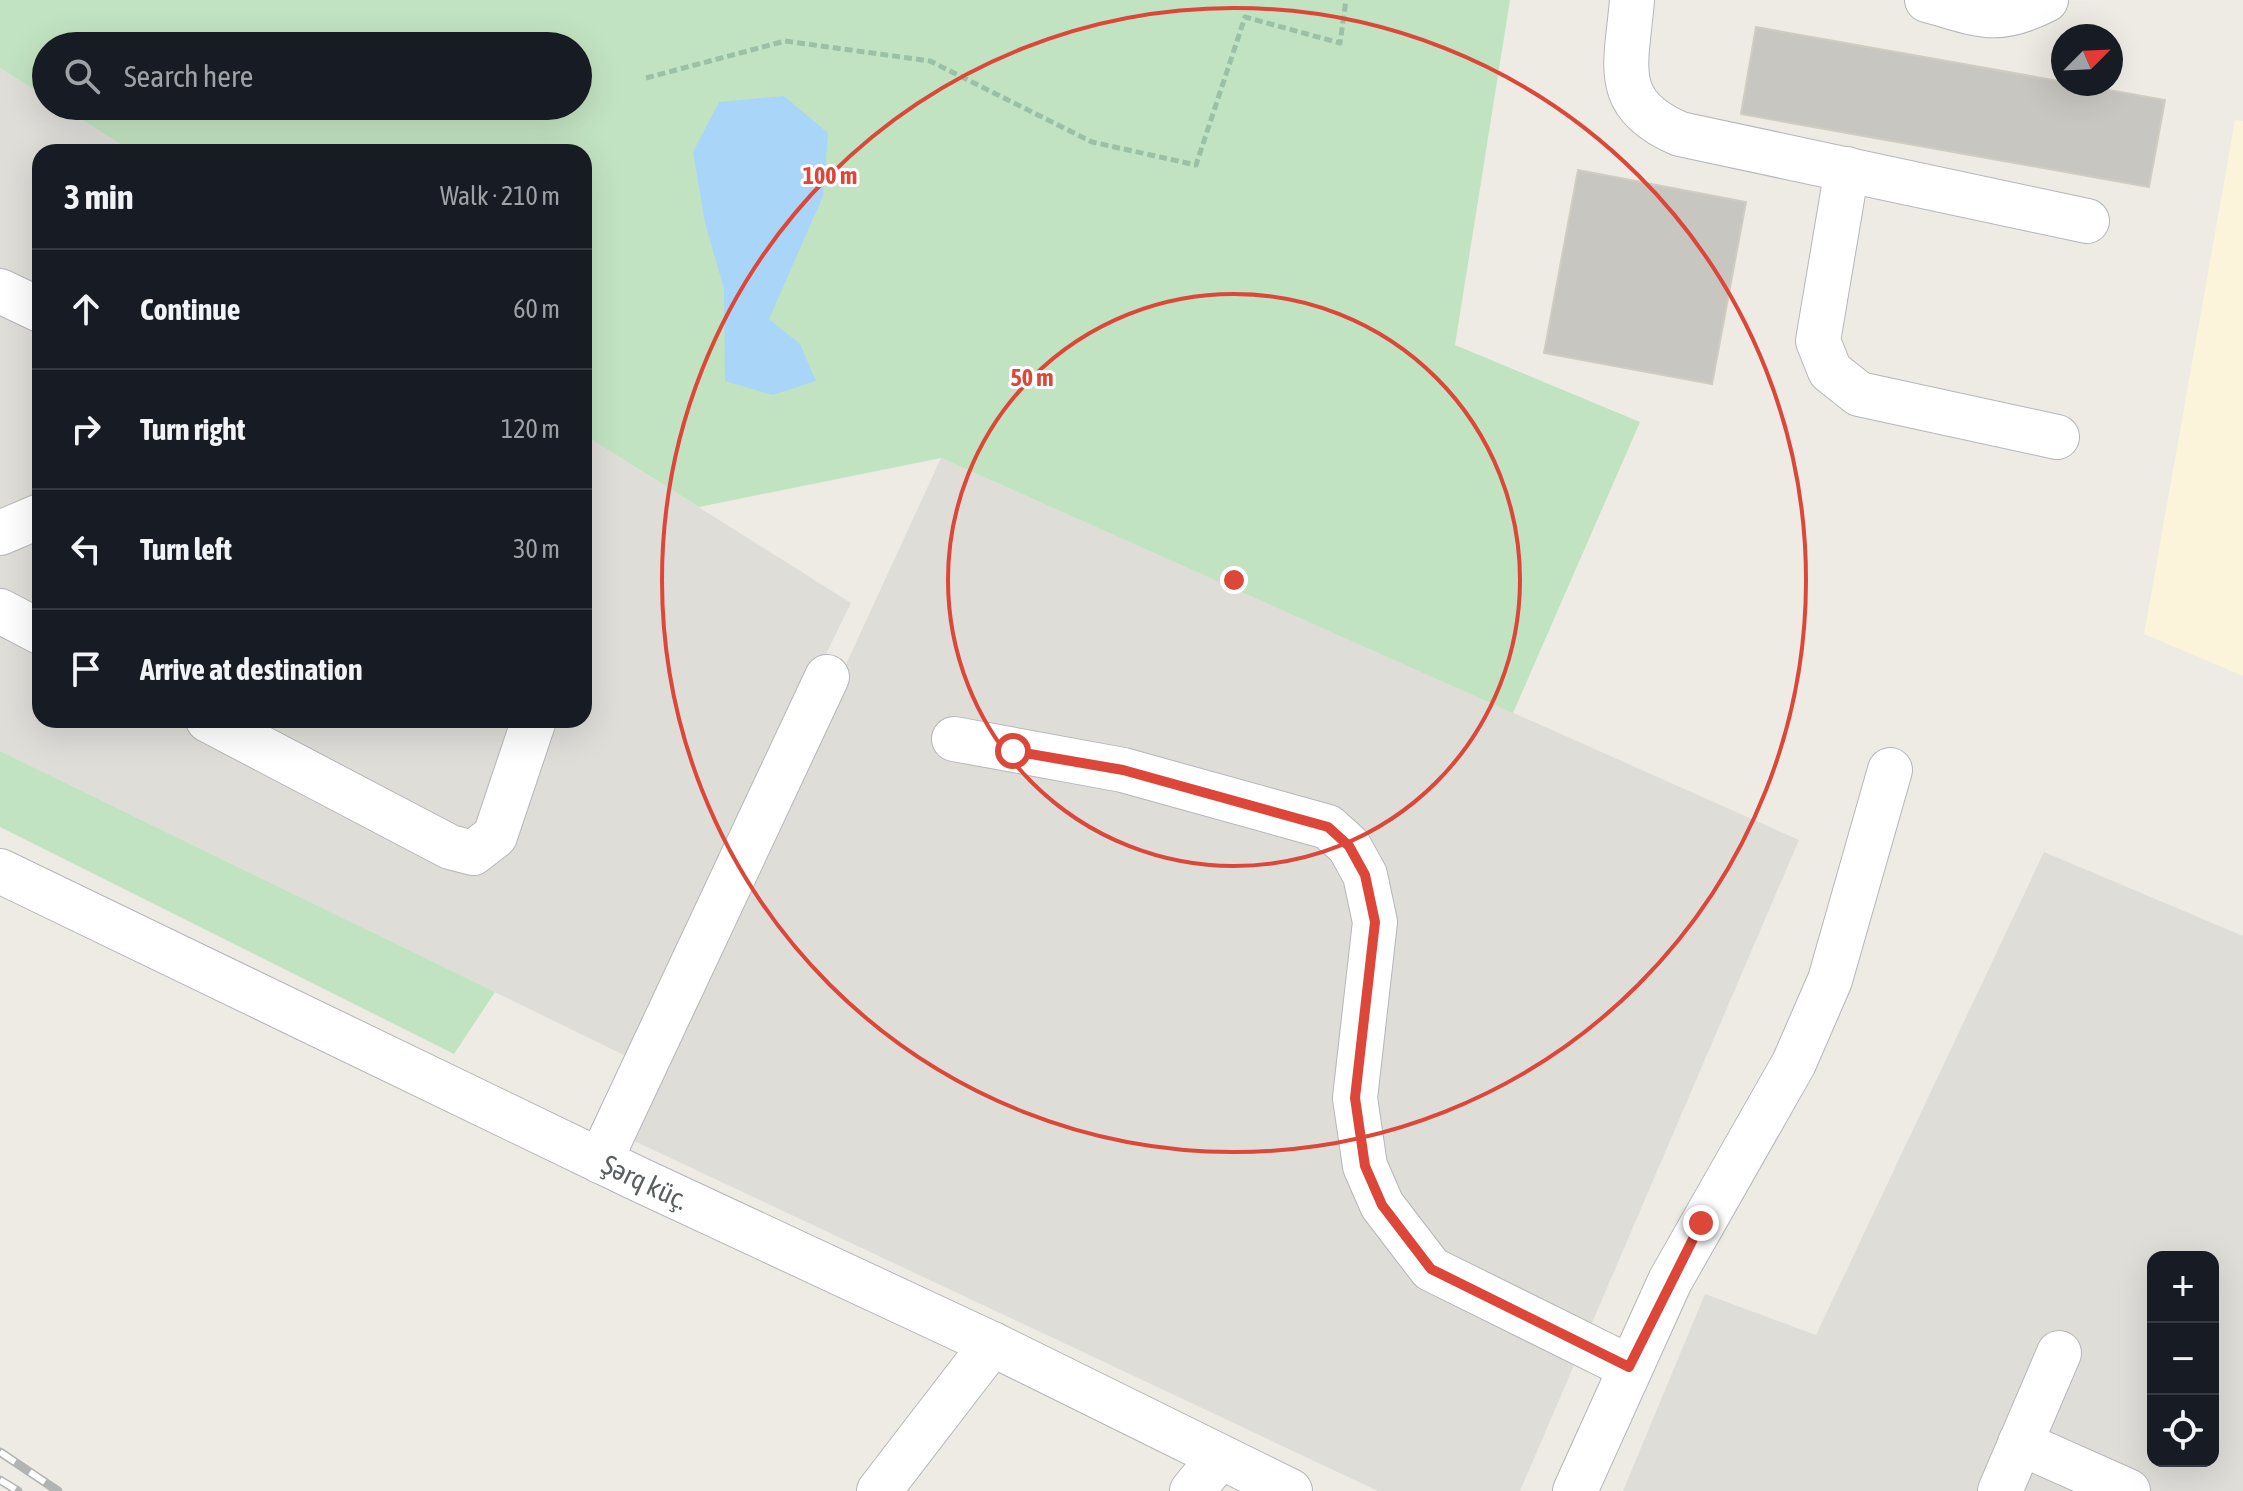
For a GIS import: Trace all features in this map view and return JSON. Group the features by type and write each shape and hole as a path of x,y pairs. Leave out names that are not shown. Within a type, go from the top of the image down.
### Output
{"street":[{"path":"1632,0 1626,72 1630,95 1641,113 1654,123 1680,134 2087,221"},
{"path":"1927,0 1998,16 2017,15 2046,0"},
{"path":"1847,169 1818,341 1830,371 1859,394 2057,437"},
{"path":"0,291 32,306"},
{"path":"0,533 32,519"},
{"path":"0,611 32,628"},
{"path":"600,1161 827,677"},
{"path":"223,728 450,847 473,853 495,836 531,728"},
{"path":"954,739 1123,770 1328,827 1349,846 1365,875 1375,922 1355,1098 1365,1166 1382,1205 1431,1269 1629,1367"},
{"path":"1575,1491 1629,1367 1701,1223 1794,1063 1830,980 1890,770"},
{"name":"Şərq küç.","path":"0,871 600,1161 992,1344 1290,1491"},
{"path":"879,1491 992,1344"},
{"path":"2000,1491 2059,1353"},
{"path":"2020,1443 2128,1491"},
{"path":"1192,1491 1220,1457"}],"path":[{"path":"646,78 785,41 930,61 1092,142 1196,165 1245,17 1340,43 1346,0"}],"shaded area":[{"path":"0,68 32,88 32,120 82,120 120,144 32,144 32,728 592,728 592,440 851,603 628,1057 0,751"},
{"path":"2235,120 2243,121 2243,676 2144,634"},
{"path":"941,458 1799,840 1520,1491 1378,1491 628,1138"},
{"path":"2044,852 2243,936 2243,1491 1623,1491 1705,1294 1816,1335"}],"green space":[{"path":"0,0 1510,0 1455,345 1640,422 1513,713 941,458 699,507 592,440 592,144 120,144 82,120 592,120 592,32 32,32 32,88 0,68"},
{"path":"0,751 495,992 454,1054 0,827"}],"water":[{"path":"784,96 828,133 823,196 769,319 800,344 816,381 773,395 725,381 724,289 705,223 693,152 719,102"}],"building":[{"path":"1756,27 2051,80 2051,96 2123,96 2123,93 2165,100 2149,187 1741,114"},
{"path":"1578,170 1746,202 1712,384 1544,353"}],"railway":[{"path":"0,1452 58,1491"},
{"path":"0,1480 18,1491"}],"route":[{"path":"1013,751 1123,770 1328,827 1349,846 1365,875 1375,922 1355,1098 1365,1166 1382,1205 1431,1269 1629,1367 1701,1223"}]}
